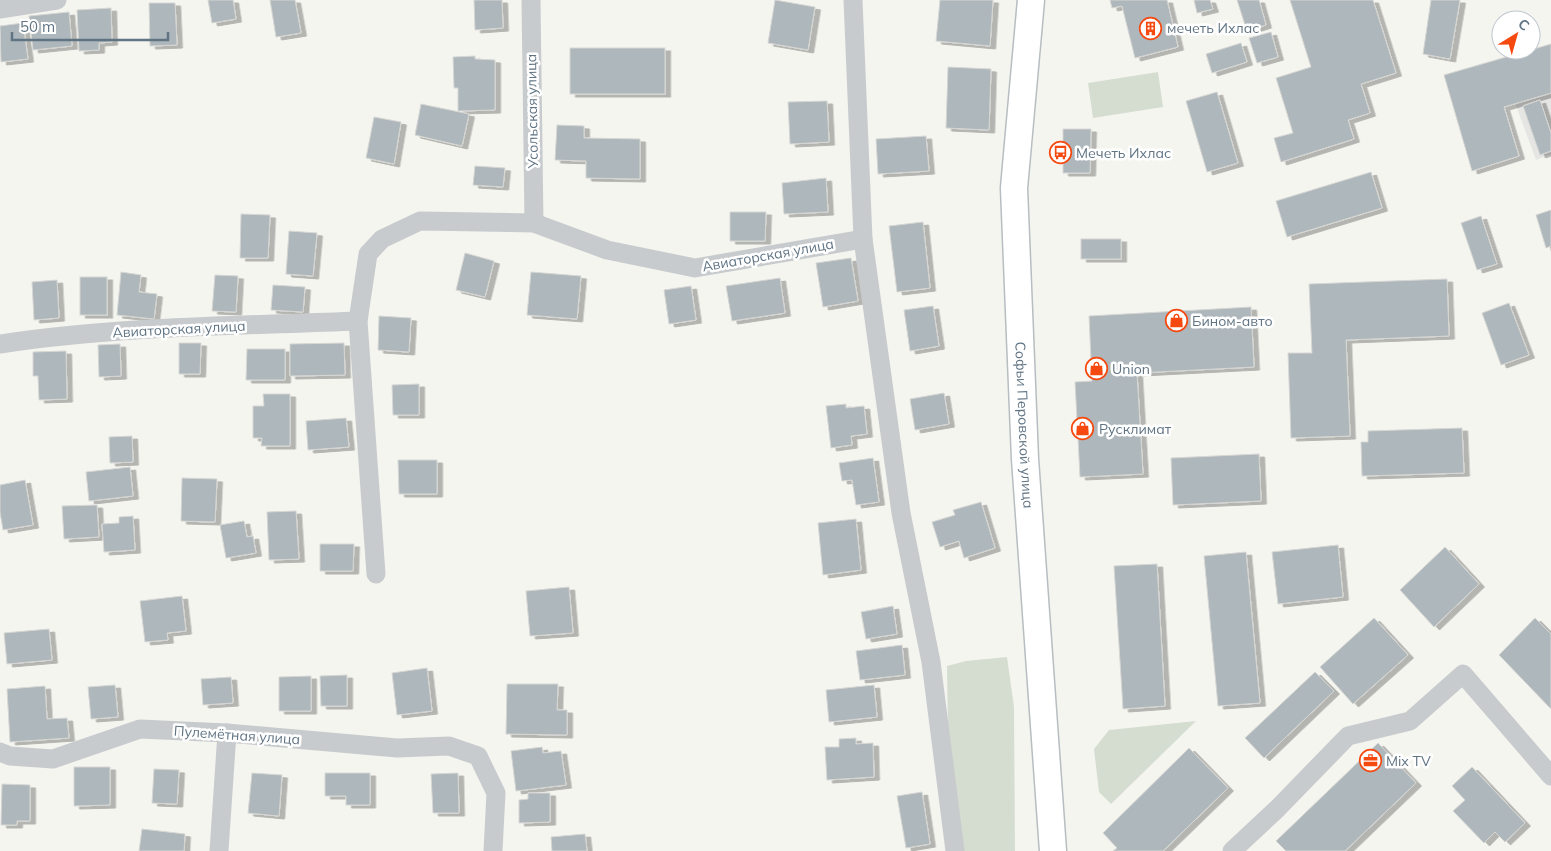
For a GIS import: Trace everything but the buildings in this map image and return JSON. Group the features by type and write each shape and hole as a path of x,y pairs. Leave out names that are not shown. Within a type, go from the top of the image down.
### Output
{"main road":[{"name":"Софьи Перовской улица","path":"1031,0 1014,188 1026,459 1053,851"}],"street":[{"path":"0,9 58,0"},
{"name":"Усольская улица","path":"531,0 534,223"},
{"path":"853,0 863,239 901,513 930,662 955,851"},
{"name":"Авиаторская улица","path":"376,574 358,321 368,254 382,239 420,221 534,223 607,250 696,268 863,239"},
{"name":"Авиаторская улица","path":"0,344 39,338 141,330 358,321"},
{"path":"1232,851 1277,809 1348,736 1410,721 1463,674 1551,776"},
{"name":"Пулемётная улица","path":"0,752 10,756 53,759 140,729 227,733 397,748 449,746 478,756 496,793 493,851"},
{"path":"220,851 227,733"}],"shaded area":[{"path":"1158,72 1163,107 1093,118 1088,83"},
{"path":"1551,92 1551,154 1536,160 1515,103"},
{"path":"1007,657 1014,707 1015,851 964,851 948,733 947,666 966,661"},
{"path":"1196,721 1111,804 1099,792 1094,749 1109,730"}],"place":[{"name":"мечеть Ихлас","path":"1151,28"},
{"name":"Мечеть Ихлас","path":"1060,153"},
{"name":"Бином-авто","path":"1176,321"},
{"name":"Union","path":"1096,369"},
{"name":"Русклимат","path":"1083,429"},
{"name":"Mix TV","path":"1370,761"}]}
